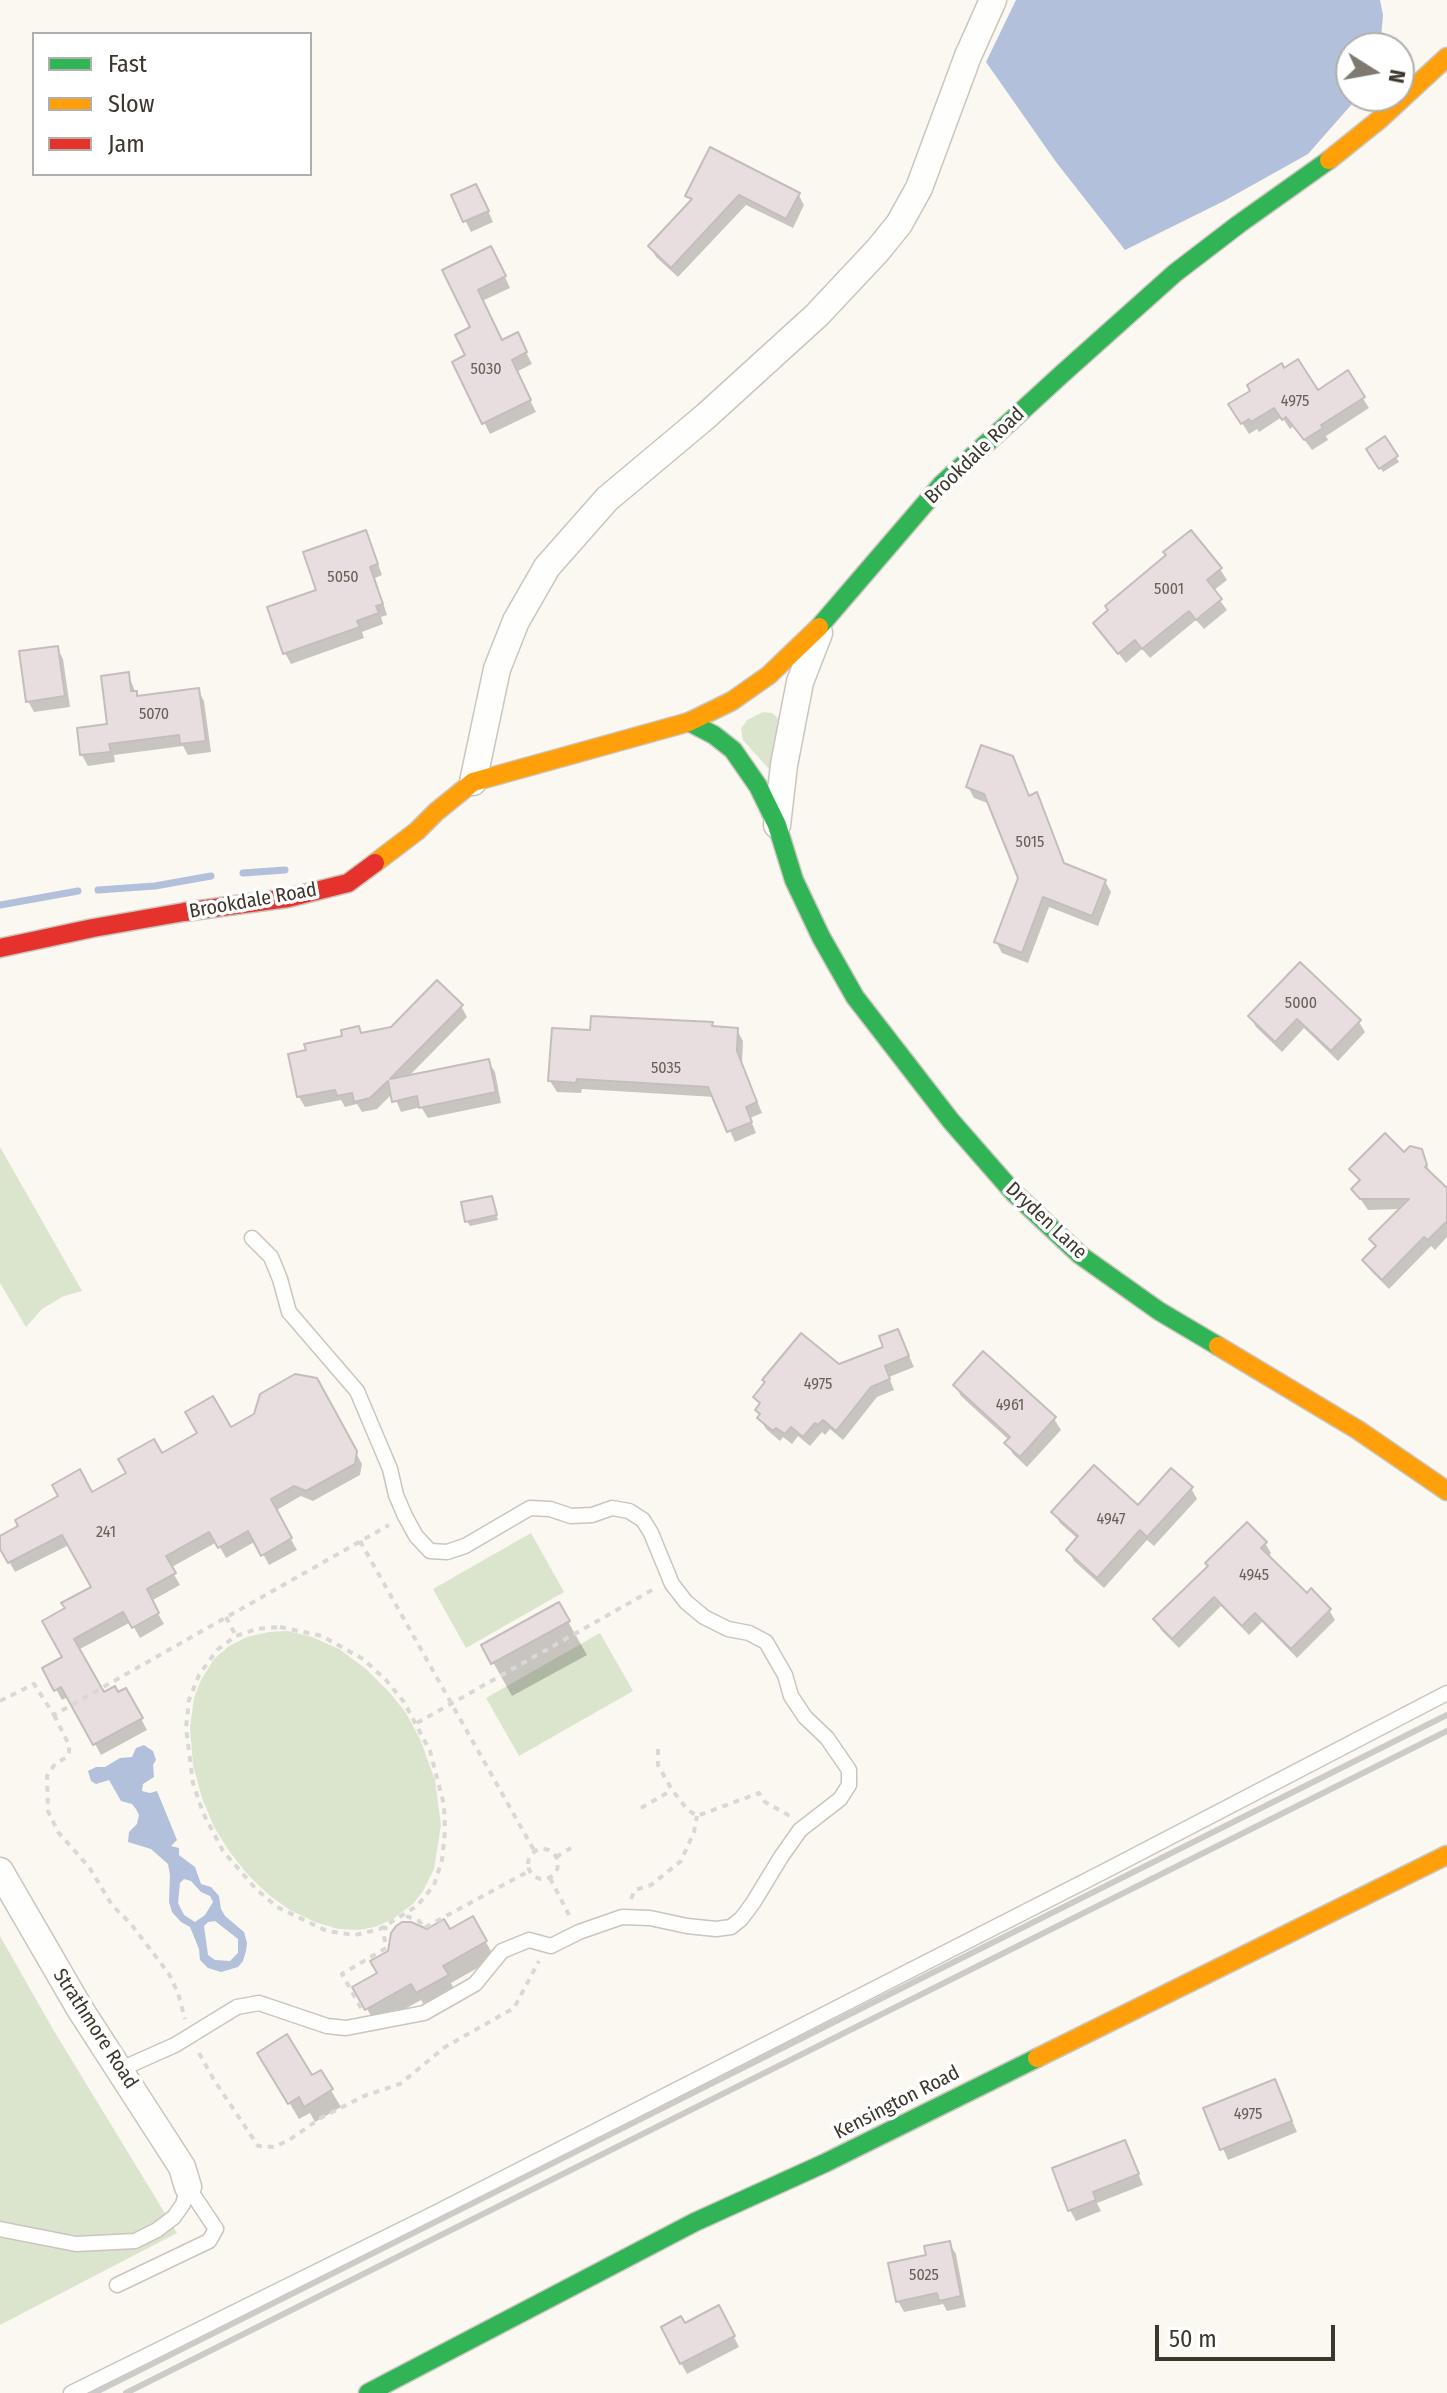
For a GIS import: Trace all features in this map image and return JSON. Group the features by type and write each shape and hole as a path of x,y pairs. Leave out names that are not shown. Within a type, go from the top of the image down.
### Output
{"street":[{"path":"473,782 497,669 516,621 541,576 566,543 607,499 706,416 806,325 899,224 919,188 968,56 993,0"},
{"name":"Brookdale Road","path":"0,948 184,912 288,898 348,883 417,831 473,782 689,722 732,701 769,675 822,624 941,485 1062,374 1175,273 1317,170 1380,119 1447,57"},
{"name":"Dryden Lane","path":"777,825 784,765 800,682 822,624"},
{"name":"Dryden Lane","path":"689,722 714,735 733,750 758,786 777,825 794,880 821,937 855,997 951,1121 1034,1213 1080,1255 1159,1311 1358,1430 1447,1491"},
{"name":"Kensington Road","path":"368,2393 695,2222 825,2163 1447,1855"},
{"name":"Strathmore Road","path":"0,1871 60,1976 182,2167 188,2187"}],"lane":[{"path":"121,2069 175,2045 237,2007 259,2003 327,2026 346,2028 424,2013 475,1984 502,1951 529,1940 551,1946 622,1917 650,1918 687,1926 731,1927 741,1919 781,1857 804,1828 840,1799 849,1785 849,1770 827,1738 805,1717 791,1696 785,1675 766,1642 704,1617 686,1602 670,1580 643,1520 629,1511 612,1508 592,1515 571,1516 550,1509 530,1508 465,1546 447,1552 430,1551 416,1536 405,1516 390,1469 357,1391 289,1312 271,1257 252,1238"},
{"path":"71,2393 448,2206 1447,1693"},
{"path":"0,2229 76,2244 135,2241 174,2217 183,2204 188,2187"},
{"path":"117,2285 209,2241 216,2229 188,2187"}],"path":[{"path":"0,1701 34,1684 54,1715 405,1516"},
{"path":"360,1541 535,1852"},
{"path":"417,1723 670,1580"},
{"path":"226,1617 236,1636"},
{"path":"280,1627 322,1636 363,1659 404,1702 417,1723 439,1778 445,1831 442,1860 434,1885 404,1916 380,1929 355,1935 327,1931 300,1920 277,1907 255,1888 215,1838 193,1783 186,1728 189,1700 199,1675 217,1650 236,1636 257,1629 280,1627"},
{"path":"658,1749 658,1765 672,1790 697,1816"},
{"path":"641,1808 672,1790"},
{"path":"697,1816 759,1793 765,1802 804,1828"},
{"path":"634,1918 631,1896 635,1890 651,1885 681,1861 694,1832 697,1816"},
{"path":"556,1857 571,1848"},
{"path":"547,1850 556,1857 557,1869 550,1878 538,1879 529,1871 529,1858 535,1852 547,1850"},
{"path":"404,1916 419,1921 424,1928 529,1871"},
{"path":"550,1878 579,1932"},
{"path":"371,2024 342,1974 386,1948 386,1926"},
{"path":"525,1989 551,1946"}],"green space":[{"path":"763,712 772,713 779,719 781,730 776,777 743,740 741,729 747,720"},
{"path":"0,1147 82,1291 64,1296 42,1309 26,1327 0,1283"},
{"path":"531,1533 564,1592 466,1648 433,1589"},
{"path":"288,1631 339,1649 366,1669 390,1693 406,1713 420,1739 435,1780 441,1825 434,1869 413,1904 393,1919 375,1927 338,1929 290,1910 270,1896 229,1851 214,1827 202,1798 193,1765 190,1727 194,1698 201,1680 214,1659 229,1646 247,1637"},
{"path":"600,1633 633,1691 519,1756 486,1698"},
{"path":"0,1936 177,2233 0,2325"}],"water":[{"path":"1016,0 1380,0 1383,15 1381,32 1335,32 1335,112 1345,112 1308,154 1224,201 1125,250 1056,162 986,62"},
{"path":"144,1745 153,1751 156,1760 154,1777 143,1784 142,1791 157,1791 177,1840 171,1846 179,1848 179,1855 195,1867 201,1884 211,1887 219,1896 225,1916 244,1932 246,1951 238,1967 221,1972 208,1968 200,1960 190,1927 172,1912 168,1864 151,1849 128,1842 129,1832 137,1824 139,1815 136,1809 132,1804 121,1801 109,1780 96,1784 91,1781 88,1771 105,1767 120,1758 132,1757 136,1748","holes":["184,1879 210,1896 213,1902 205,1915 195,1922 184,1915 178,1903 180,1883","215,1921 238,1939 238,1953 230,1961 215,1960 208,1955 204,1926"]}],"building":[{"path":"710,147 800,193 786,219 739,195 671,268 648,246 692,199 685,196"},
{"path":"476,184 489,211 463,222 451,195"},
{"path":"491,246 506,276 478,290 502,340 518,332 527,352 512,360 531,400 482,424 452,362 465,355 455,335 470,327 442,270"},
{"path":"1298,359 1318,390 1348,370 1365,397 1321,425 1323,428 1304,440 1286,417 1282,420 1274,408 1251,422 1249,419 1241,424 1228,404 1250,391 1247,385 1256,379 1282,363 1284,368"},
{"path":"1385,436 1398,456 1379,469 1366,449"},
{"path":"366,530 378,564 370,567 383,604 376,606 379,613 357,621 360,627 283,654 267,607 316,590 303,552"},
{"path":"1191,530 1222,568 1207,580 1222,599 1196,620 1189,611 1142,649 1135,640 1118,654 1093,623 1108,610 1105,606"},
{"path":"58,646 65,696 26,702 19,651"},
{"path":"129,672 131,691 137,691 137,696 199,688 206,741 180,744 179,735 109,744 111,752 80,755 77,728 107,724 101,676"},
{"path":"981,745 1013,756 1029,796 1037,792 1064,863 1106,880 1092,916 1043,897 1022,953 994,942 1018,878 984,794 966,787"},
{"path":"1300,962 1361,1020 1331,1051 1297,1019 1275,1042 1248,1016"},
{"path":"437,980 463,1005 390,1079 489,1059 496,1092 419,1108 417,1096 392,1102 388,1081 370,1098 354,1102 352,1093 337,1096 335,1090 297,1097 288,1054 306,1050 304,1044 342,1036 341,1030 359,1026 361,1033 391,1027"},
{"path":"591,1016 713,1022 712,1026 738,1028 737,1051 757,1102 746,1107 752,1122 727,1132 708,1087 577,1079 576,1083 548,1081 552,1028 590,1030"},
{"path":"1385,1133 1404,1152 1410,1146 1422,1149 1425,1167 1447,1188 1447,1221 1428,1240 1424,1237 1382,1280 1362,1260 1376,1246 1369,1239 1409,1199 1360,1199 1351,1189 1360,1180 1349,1169"},
{"path":"492,1196 497,1215 465,1222 461,1202"},
{"path":"898,1329 909,1356 885,1366 890,1379 871,1387 836,1431 823,1420 818,1425 815,1423 803,1437 791,1427 785,1434 776,1428 773,1431 757,1418 760,1414 755,1410 760,1403 753,1397 765,1382 762,1380 801,1333 839,1364 883,1347 879,1336"},
{"path":"983,1351 1056,1417 1020,1457 1004,1443 1010,1437 953,1385"},
{"path":"295,1374 317,1378 357,1451 355,1464 306,1491 294,1486 271,1499 292,1538 261,1556 248,1531 218,1548 209,1532 166,1556 176,1573 147,1589 159,1613 132,1628 123,1612 74,1639 104,1692 115,1686 118,1692 126,1688 143,1718 93,1745 61,1687 54,1691 42,1668 62,1657 42,1621 65,1608 61,1603 91,1587 62,1535 8,1563 0,1549 0,1536 18,1526 15,1520 58,1496 52,1485 80,1469 92,1492 126,1473 118,1459 154,1439 162,1453 197,1433 185,1412 213,1396 231,1427 254,1414 260,1394"},
{"path":"1094,1465 1138,1505 1171,1468 1193,1487 1147,1537 1140,1530 1097,1578 1066,1550 1078,1536 1051,1512"},
{"path":"1247,1522 1267,1542 1261,1548 1307,1593 1311,1588 1331,1609 1291,1649 1255,1613 1242,1626 1214,1597 1172,1639 1153,1619 1208,1566 1205,1563"},
{"path":"559,1602 570,1621 491,1664 481,1645"},
{"path":"473,1916 487,1941 443,1966 449,1975 416,1993 411,1984 365,2010 352,1987 377,1973 370,1961 388,1951 391,1933 396,1926 411,1922 427,1929 444,1919 450,1929"},
{"path":"287,2034 312,2075 321,2070 333,2089 304,2107 299,2097 288,2104 257,2053"},
{"path":"1275,2079 1292,2121 1220,2150 1203,2108"},
{"path":"1125,2140 1139,2174 1093,2192 1096,2200 1068,2211 1052,2168"},
{"path":"950,2241 961,2296 939,2301 937,2293 896,2302 888,2263 926,2255 924,2246"},
{"path":"719,2305 735,2336 680,2364 661,2327 681,2316 685,2323"}],"waterway":[{"path":"243,873 285,870"},
{"path":"98,890 155,886 211,876"},
{"path":"0,905 78,891"}],"railway":[{"path":"94,2393 1447,1715"},
{"path":"126,2393 1447,1731"}],"traffic: fast":[{"path":"819,627 941,485 1062,374 1175,273 1329,160"},
{"path":"689,722 714,735 733,750 758,786 777,825 794,880 821,937 855,997 951,1121 1014,1193 1080,1255 1159,1311 1218,1346"},
{"path":"368,2393 695,2222 825,2163 1037,2058"}],"traffic: slow":[{"path":"1329,160 1380,119 1447,57"},
{"path":"375,863 473,782 689,722 732,701 769,675 819,627"},
{"path":"1218,1346 1358,1430 1447,1491"},
{"path":"1037,2058 1447,1855"}],"traffic: jam":[{"path":"0,948 184,912 288,898 348,883 375,863"}]}
